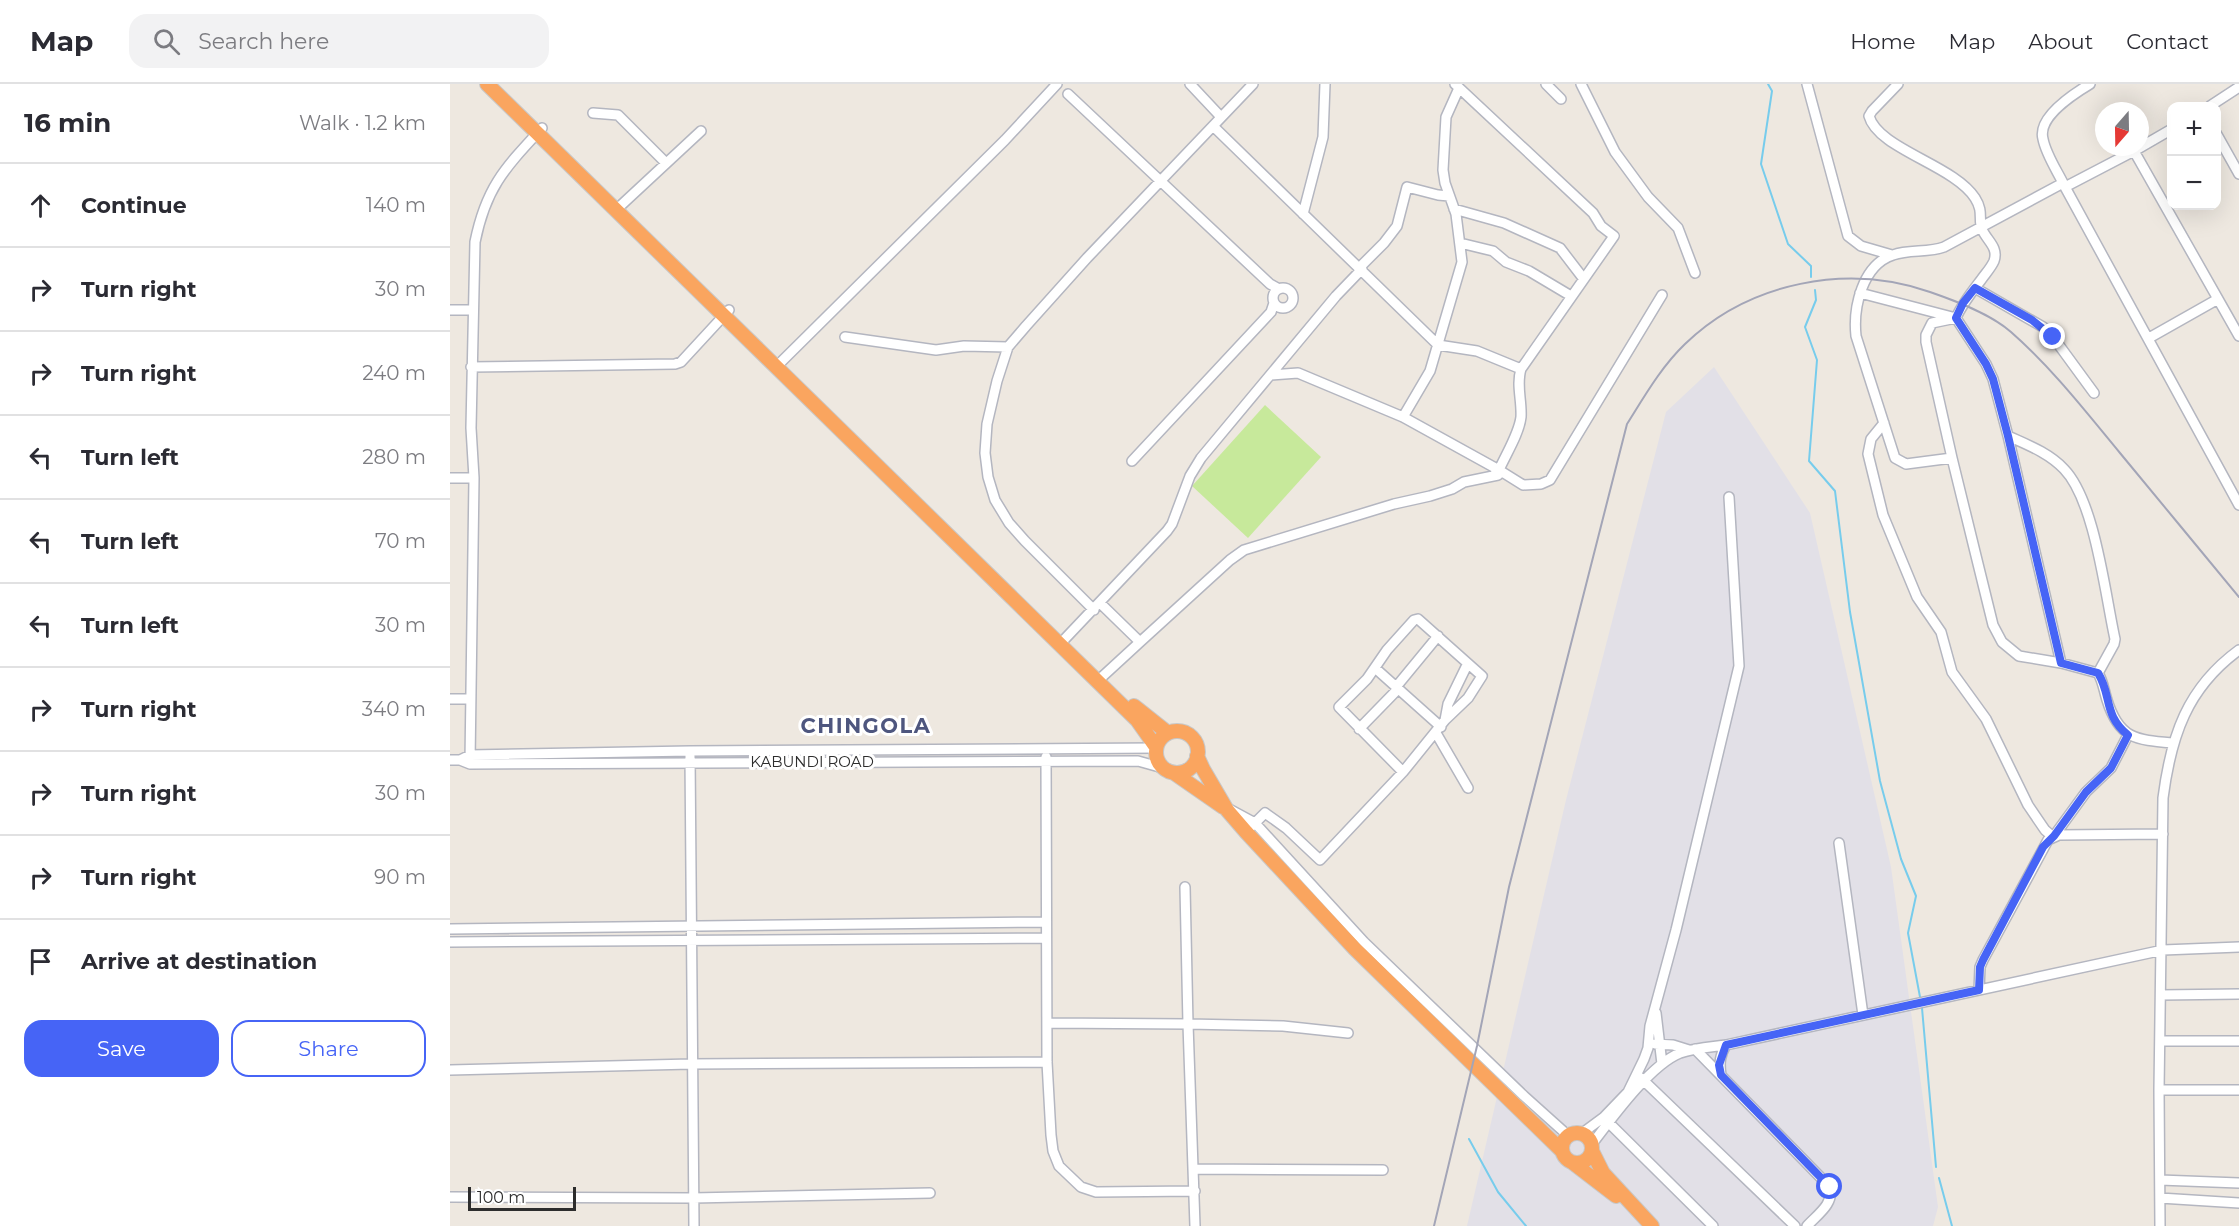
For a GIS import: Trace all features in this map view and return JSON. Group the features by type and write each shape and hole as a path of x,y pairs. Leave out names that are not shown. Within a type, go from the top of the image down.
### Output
{"highway":[{"path":"487,84 540,130 620,206 1063,642 1141,726 1156,747 1158,761 1169,771 1226,808"},
{"path":"498,84 540,130"},
{"path":"1063,642 1103,676 1142,714 1167,733"},
{"path":"1156,747 1160,738 1167,733 1174,731 1187,733 1196,742 1197,756 1203,770 1226,808 1355,949 1562,1151 1565,1159 1640,1213"},
{"path":"1169,771 1189,769 1197,756"},
{"path":"1521,1112 1545,1127 1586,1136 1604,1173 1652,1226"},
{"path":"1562,1151 1563,1141 1573,1133"},
{"path":"1573,1163 1583,1163 1587,1160 1592,1148"}],"street":[{"path":"778,364 1005,140 1057,84"},
{"path":"1190,84 1221,117"},
{"path":"1140,642 1097,606 1009,524 995,500 990,485 985,453 987,424 1008,347 1160,180 1253,84"},
{"path":"1303,214 1323,137 1325,84"},
{"path":"1546,84 1561,99"},
{"path":"1581,84 1615,152 1648,197 1677,228 1695,273"},
{"path":"1808,84 1848,237 1861,246 1892,255 1935,250 2124,156"},
{"path":"1898,84 1872,111 1869,116 1871,121 1885,137 1964,185 1982,210 1982,228 1992,242 1995,256 1992,266 1963,303 1956,318"},
{"path":"2090,84 2058,108 2046,122 2042,138 2064,185 2239,505"},
{"path":"1402,417 1422,386 1462,262 1454,209 1443,170 1444,130 1457,86 1593,213 1601,226 1614,236 1521,369 1518,384 1520,423 1499,473"},
{"path":"2216,102 2239,87"},
{"path":"1068,94 1270,284 1276,302 1132,461"},
{"path":"593,113 618,115 666,163"},
{"path":"1213,126 1361,268 1437,345 1477,351 1521,369"},
{"path":"470,759 474,478 471,367 475,242 480,216 487,199 507,165 540,130"},
{"path":"620,206 701,131"},
{"path":"2149,142 2167,132"},
{"path":"2221,140 2239,174"},
{"path":"2137,156 2239,336"},
{"path":"1063,642 1167,531 1172,524 1190,476 1201,458 1397,226 1401,218 1405,189 1407,187 1449,196"},
{"path":"1454,209 1504,223 1560,248 1584,278"},
{"path":"1460,243 1493,251 1506,262 1529,271 1571,296"},
{"path":"1892,255 1880,263 1866,279 1856,308 1856,336 1895,458 1906,464 1952,458"},
{"path":"1975,288 2043,327 2094,393"},
{"path":"1860,293 1956,318 1986,364 1993,379 2008,436 2061,663"},
{"path":"1271,375 1298,373 1402,417 1499,473 1529,486 1548,481 1662,295"},
{"path":"2149,338 2218,299"},
{"path":"450,310 472,310"},
{"path":"471,367 675,364 681,362 727,313"},
{"path":"1956,318 1932,323 1926,335 1988,610 2002,642 2019,656 2061,663 2098,673"},
{"path":"845,337 936,350 964,346 1008,347"},
{"path":"1884,423 1871,439 1868,454 1883,516 1917,597 1941,632 1952,672 1986,719 2028,805 2045,830 2054,837 2108,833 2163,834"},
{"path":"2008,436 2054,459 2073,479 2080,495 2094,537 2115,639 2098,673 2113,719 2128,735 2147,741 2173,743"},
{"path":"1103,676 1230,560 1245,550 1394,504 1430,496 1452,489 1464,482 1499,473"},
{"path":"450,478 474,478"},
{"path":"1641,1078 1650,1026 1738,666 1729,497"},
{"path":"1237,822 1252,826 1265,813 1286,828 1320,860 1403,772 1468,698 1481,679 1481,674 1467,665 1421,620 1414,620 1387,650 1367,679 1339,707 1403,772"},
{"path":"1359,729 1397,688 1438,636"},
{"path":"2160,1226 2163,798 2173,743 2189,705 2222,662 2239,650"},
{"path":"1441,727 1448,704 1467,665"},
{"path":"1376,668 1441,727 1468,788"},
{"path":"450,699 470,699"},
{"path":"1128,747 1140,740 1141,726"},
{"path":"1979,990 1980,967 1983,960 2043,847 2054,837 2086,792 2111,768 2128,735"},
{"name":"KABUNDI ROAD","path":"455,760 690,751 1156,747"},
{"path":"1046,749 1047,1062 1053,1151 1059,1167 1071,1179 1081,1187 1096,1192 1195,1191"},
{"path":"805,750 805,762"},
{"path":"690,751 694,1226"},
{"name":"KABUNDI ROAD","path":"470,759 690,762 1138,761 1169,771"},
{"path":"1226,808 1255,823 1364,942 1524,1096 1573,1133 1606,1120"},
{"path":"1839,843 1863,1015"},
{"path":"1185,886 1195,1226"},
{"path":"450,929 1046,922"},
{"path":"929,924 930,939"},
{"path":"806,925 807,940"},
{"path":"560,928 561,941"},
{"path":"450,942 1046,938"},
{"path":"1592,1148 1606,1120 1641,1078 1672,1057 1693,1050 1726,1045 2163,950 2239,947"},
{"path":"2161,995 2239,994"},
{"path":"1655,1011 1658,1030 1665,1044 1662,1064"},
{"path":"1047,1023 1283,1026 1348,1033"},
{"path":"2160,1041 2239,1041"},
{"path":"1648,1048 1665,1044 1693,1050 1721,1075 1830,1187 1832,1196 1829,1202 1807,1226"},
{"path":"1721,1075 1719,1065 1726,1045"},
{"path":"450,1070 691,1064 1047,1062"},
{"path":"1641,1078 1796,1226"},
{"path":"2160,1090 2239,1090"},
{"path":"1606,1120 1713,1226"},
{"path":"1194,1169 1383,1170"},
{"path":"2160,1180 2239,1182"},
{"path":"450,1197 693,1198 930,1193"},
{"path":"2160,1198 2239,1203"}],"shaded area":[{"path":"1714,367 1810,513 1891,867 1938,1207 1933,1226 1467,1226 1566,800 1666,412"}],"green space":[{"path":"1265,405 1321,457 1248,538 1192,486"}],"waterway":[{"path":"1768,84 1772,91 1761,164 1788,244 1811,266 1811,277"},
{"path":"1815,290 1816,300 1805,327 1817,360 1809,461 1835,491 1850,612 1880,781 1901,859 1916,896 1908,933 1920,997"},
{"path":"1922,1008 1936,1167"},
{"path":"1469,1139 1498,1192 1526,1226"},
{"path":"1939,1178 1952,1226"}],"railway":[{"path":"1434,1226 1477,1046 1509,887 1627,424 1668,362 1710,323 1739,306 1769,293 1800,284 1833,279 1866,279 1898,283 1930,292 1983,314 2003,325 2055,375 2239,597"}],"district":[{"name":"CHINGOLA","path":"866,726"}],"route":[{"path":"1830,1187 1721,1075 1719,1065 1726,1045 1979,990 1980,967 1983,960 2043,847 2054,836 2086,792 2111,768 2128,735 2113,719 2098,673 2061,663 1993,379 1956,318 1963,303 1975,288 2032,320 2053,337"}]}
